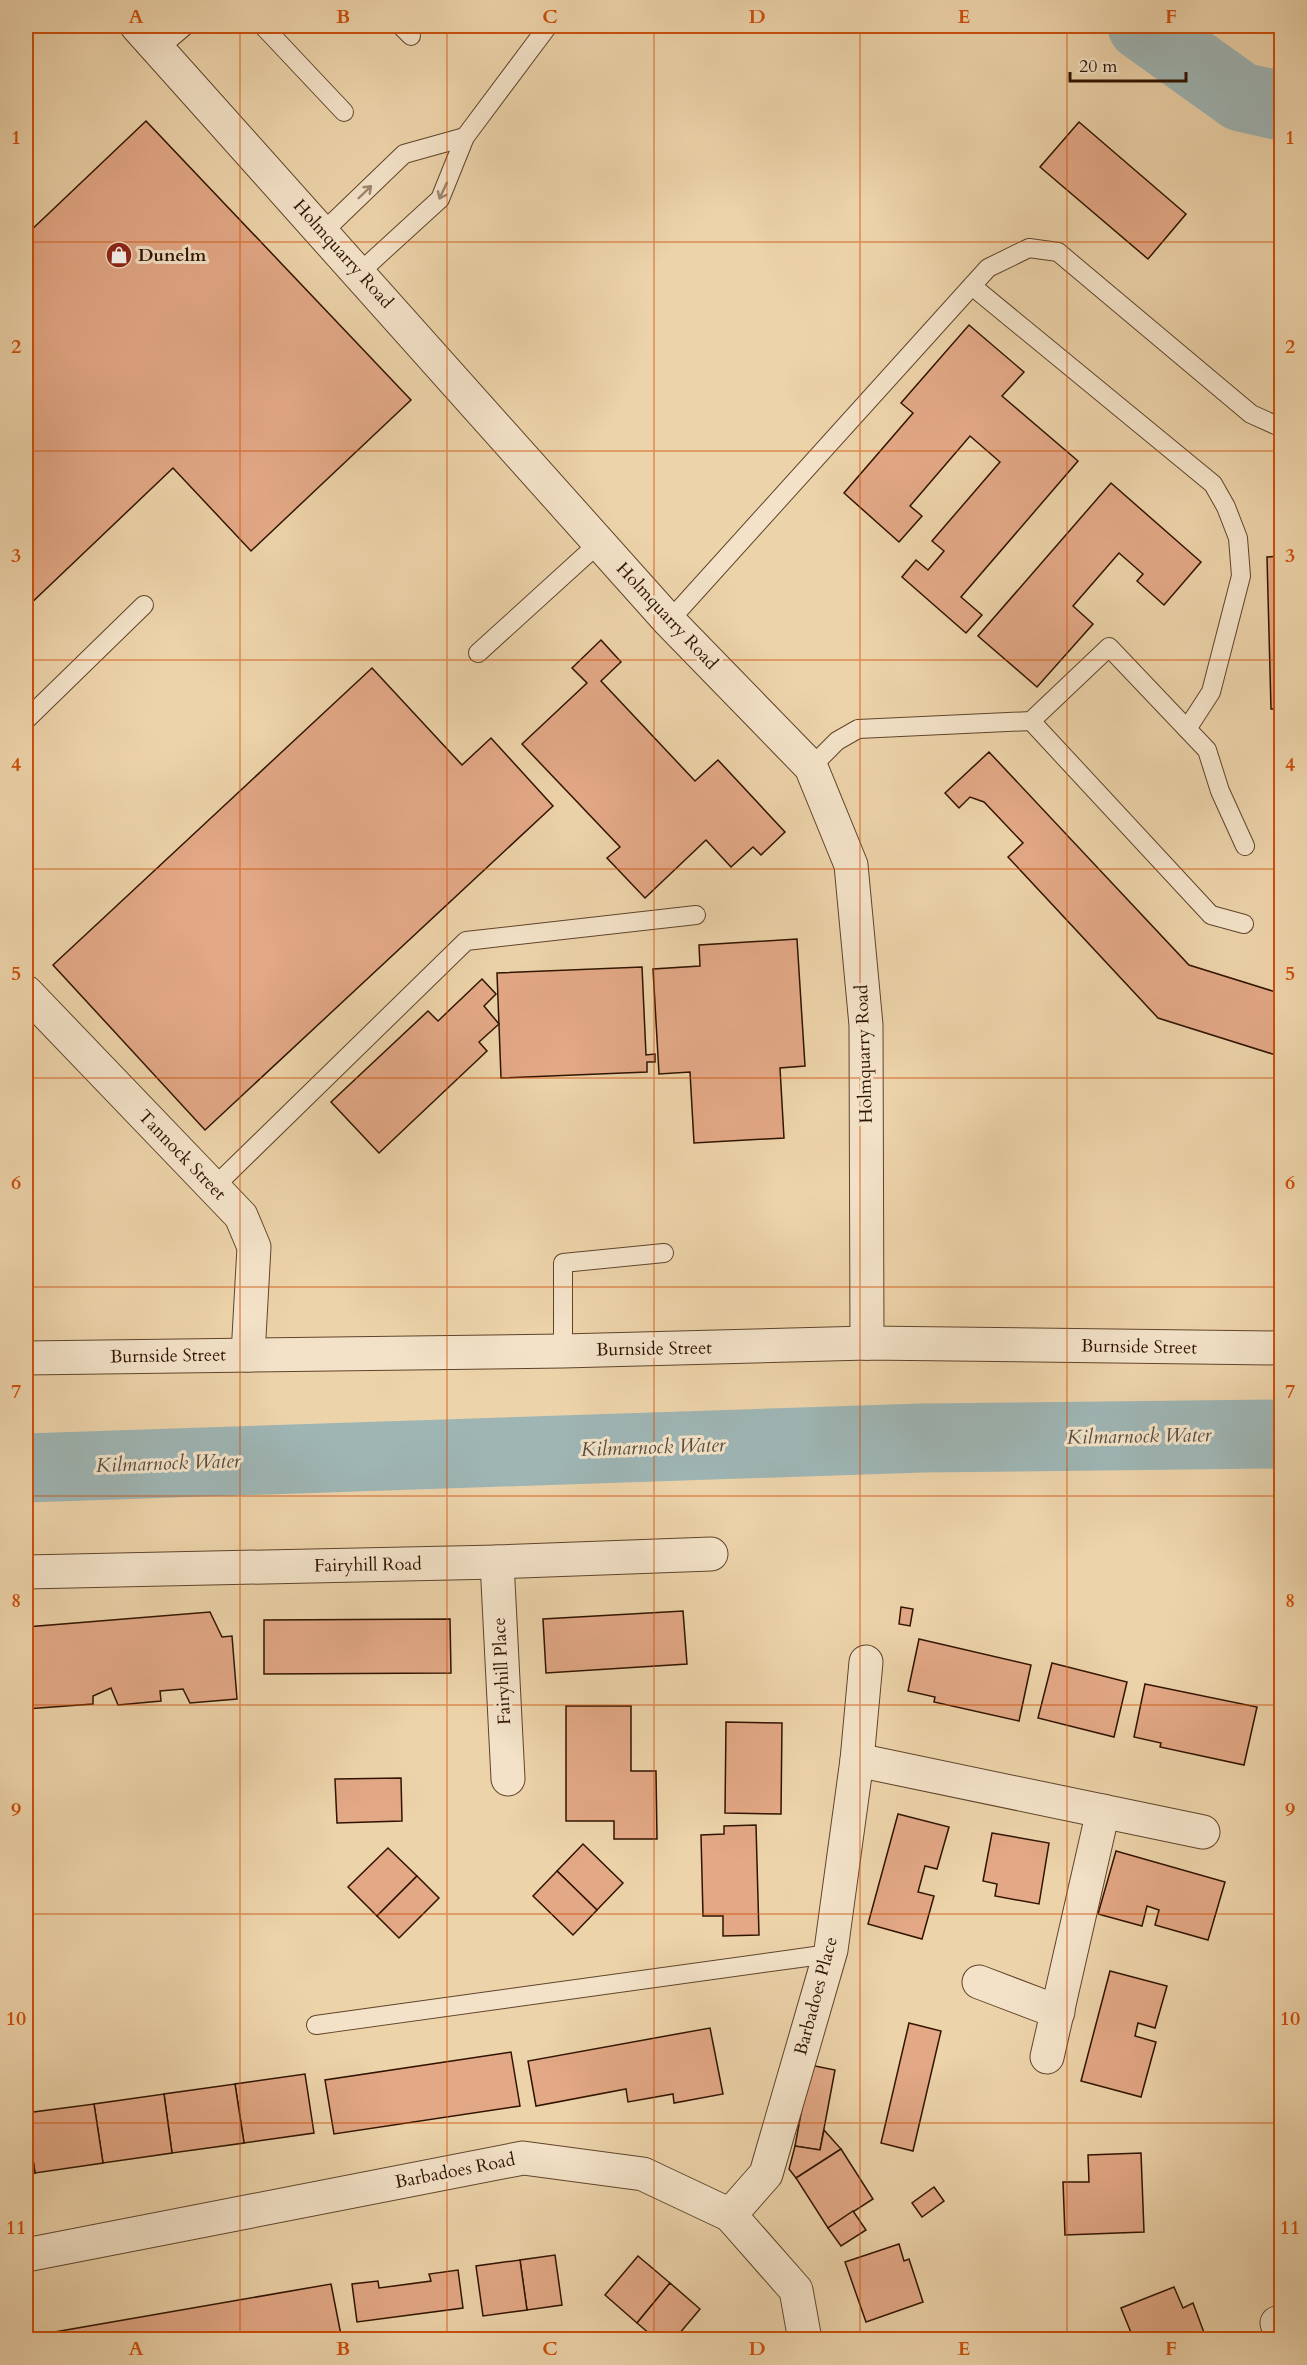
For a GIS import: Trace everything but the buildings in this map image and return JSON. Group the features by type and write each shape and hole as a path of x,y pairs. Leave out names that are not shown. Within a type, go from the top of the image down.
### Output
{"street":[{"name":"Holmquarry Road","path":"137,26 669,621 811,767 851,865 859,945 866,1025 867,1343"},
{"name":"Tannock Street","path":"26,992 241,1216 254,1247 248,1355"},
{"name":"Burnside Street","path":"26,1358 563,1351 867,1343 1281,1348"},
{"name":"Fairyhill Road","path":"26,1572 497,1562 711,1554"},
{"name":"Fairyhill Place","path":"497,1562 508,1779"},
{"name":"Barbadoes Place","path":"730,2215 766,2174 829,1954 857,1760 866,1662"},
{"path":"857,1760 1203,1832"},
{"path":"1047,2057 1103,1812"},
{"path":"979,1982 1058,2012"},
{"name":"Barbadoes Road","path":"26,2255 523,2158 643,2174 730,2215 796,2290 805,2340"}],"lane":[{"path":"159,48 185,26"},
{"path":"263,26 344,112"},
{"path":"359,273 440,199 465,137 541,28"},
{"path":"323,232 404,154 465,137"},
{"path":"669,621 988,268 1029,248 1058,252 1251,414 1281,428"},
{"path":"972,286 1213,484 1226,507 1238,538 1241,576 1211,692 1187,729"},
{"path":"478,653 599,543"},
{"path":"26,720 144,605"},
{"path":"811,767 837,741 858,729 1031,721 1109,647 1207,750 1221,791 1245,846"},
{"path":"1031,721 1211,915 1244,924"},
{"path":"214,1187 466,941 696,915"},
{"path":"563,1351 563,1263 664,1252"},
{"path":"316,2025 829,1954"}],"waterway":[{"path":"1142,26 1241,97 1282,106"},
{"name":"Kilmarnock Water","path":"26,1468 922,1438 1282,1434"}],"place":[{"name":"Dunelm","path":"119,255"}]}
